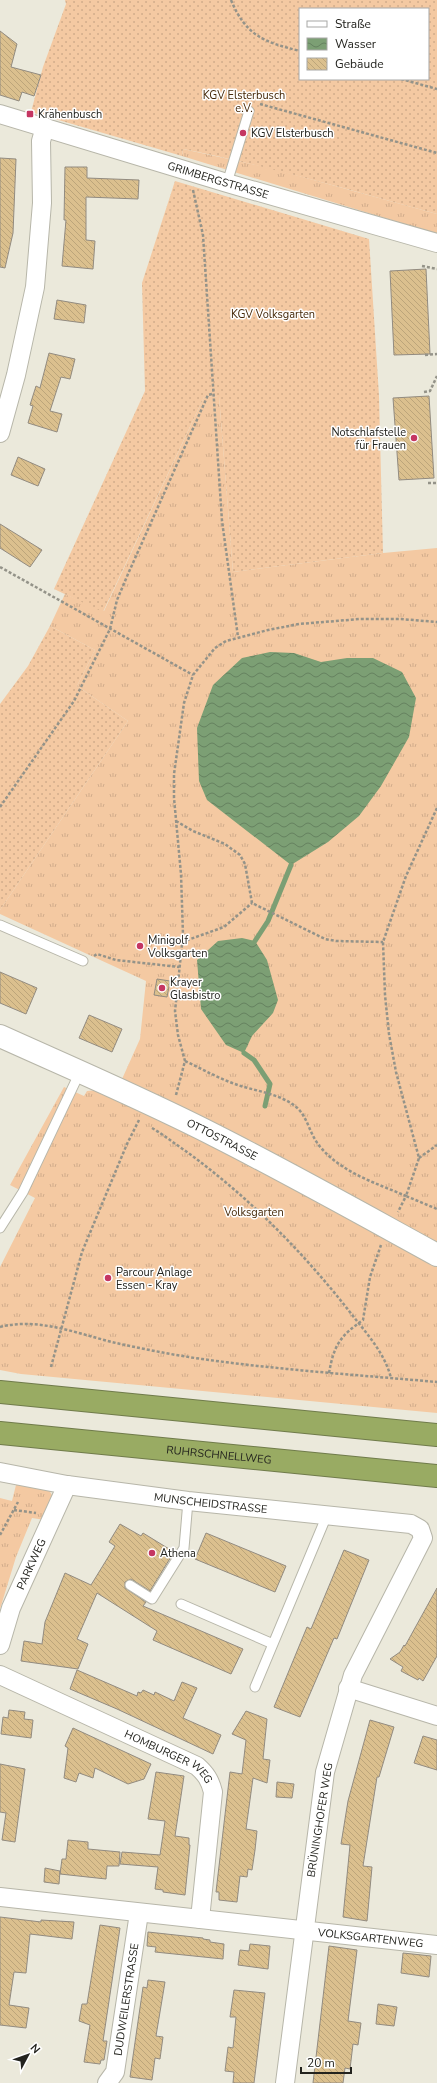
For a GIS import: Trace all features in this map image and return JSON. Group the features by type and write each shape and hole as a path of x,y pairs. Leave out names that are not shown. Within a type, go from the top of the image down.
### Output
{"highway":[{"path":"0,1392 437,1435"},
{"name":"RUHRSCHNELLWEG","path":"0,1433 437,1476"}],"street":[{"name":"GRIMBERGSTRASSE","path":"0,114 227,183 437,243"},
{"path":"0,433 16,375 35,287 42,203 41,141 45,127"},
{"name":"OTTOSTRASSE","path":"0,1036 80,1072 160,1120 254,1155 437,1255"},
{"name":"MUNSCHEIDSTRASSE","path":"0,1472 67,1485 188,1501 412,1524 420,1529"},
{"name":"PARKWEG","path":"0,1645 17,1596 67,1485"},
{"name":"BRÜNINGHOFER WEG","path":"285,2083 325,1772 348,1688 423,1538 420,1529"},
{"name":"HOMBURGER WEG","path":"0,1675 197,1766 210,1779 213,1792 200,1919"},
{"path":"348,1688 437,1716"},
{"path":"0,1897 139,1913 304,1929"},
{"name":"DUDWEILERSTRASSE","path":"107,2083 115,2072 139,1913"},
{"name":"VOLKSGARTENWEG","path":"304,1929 437,1945"}],"lane":[{"path":"227,183 249,111"},
{"path":"0,925 83,961"},
{"path":"0,1228 23,1192 80,1072"},
{"path":"130,1585 152,1599 184,1548 188,1501"},
{"path":"255,1687 327,1515"},
{"path":"182,1604 273,1644"}],"path":[{"path":"231,0 238,17 254,34 268,43 299,51"},
{"path":"405,80 437,89"},
{"path":"249,111 252,102 437,153"},
{"path":"192,172 192,182 203,235 212,394 222,521 238,637"},
{"path":"422,266 437,269"},
{"path":"425,355 437,354"},
{"path":"424,392 430,391 437,376"},
{"path":"0,807 74,701 110,629 117,600 128,574 208,395 212,394"},
{"path":"428,483 437,483"},
{"path":"0,567 193,675"},
{"path":"391,1378 386,1361 358,1323 298,1250 262,1214 212,1170 160,1120 174,1098 186,1061 176,1024 175,1011 182,942 181,874 176,821 174,774 184,703 193,675 202,666 215,648 226,641 299,624 334,620 401,619 437,622"},
{"path":"329,1373 332,1355 336,1345 342,1336 363,1320 370,1277 377,1254 406,1196 419,1158 396,1072 389,1034 385,995 383,942 406,876 437,808"},
{"path":"176,821 225,844 240,855 246,868 252,903"},
{"path":"252,903 325,939 336,942 383,942"},
{"path":"182,942 224,928 252,903"},
{"path":"83,961 97,954 116,960 179,967"},
{"path":"186,1061 235,1084 275,1096 296,1107 304,1117 317,1144 327,1154 346,1168 437,1209"},
{"path":"51,1367 74,1277 87,1238 138,1120"},
{"path":"419,1158 437,1145"},
{"path":"0,1327 28,1323 138,1348 202,1359 329,1373 437,1382"},
{"path":"0,1535 18,1502"}],"green space":[{"name":"KGV Elsterbusch e.V.","path":"65,0 437,0 437,214 247,163 183,149 182,156 31,112 43,67 66,4"},
{"path":"183,149 270,168 437,214 437,234 182,156"},
{"name":"KGV Volksgarten","path":"175,181 369,239 379,396 383,553 233,572 219,396 204,397 103,612 54,589 145,391 142,283"},
{"name":"Volksgarten","path":"219,396 233,572 383,553 437,548 437,1413 21,1374 0,1370 0,1267 35,1198 10,1185 64,1087 84,1096 87,1091 118,1088 140,1039 146,981 0,914 0,910 128,721 77,686 95,650 50,626 65,594 104,611 204,397"},
{"path":"50,626 95,650 77,686 128,721 0,910 0,704 28,666"},
{"path":"17,1481 49,1490 53,1497 45,1520 32,1518 16,1557 0,1609 0,1498 12,1501"}],"water":[{"path":"270,652 294,653 321,662 347,658 373,658 402,672 416,698 409,737 381,786 359,816 328,842 291,865 207,800 199,781 197,728 213,685 242,658"},
{"path":"242,938 255,941 267,960 278,1000 273,1013 252,1036 244,1053 226,1045 201,1009 197,960 218,941"}],"building":[{"path":"0,31 17,44 11,67 41,75 34,96 22,92 19,101 0,95"},
{"path":"0,158 16,159 13,233 5,268 0,267"},
{"path":"65,167 87,167 87,178 139,180 138,199 86,197 86,240 95,241 93,269 62,266 66,220 64,220"},
{"path":"426,269 430,354 394,355 390,271"},
{"path":"57,300 86,305 84,323 54,319"},
{"path":"49,353 75,359 70,379 61,377 50,411 62,414 57,432 28,423 33,406 30,405 36,386 40,388"},
{"name":"Notschlafstelle für Frauen","path":"429,396 434,478 399,480 393,398"},
{"path":"18,457 45,469 38,486 11,475"},
{"path":"0,524 42,550 30,567 0,548"},
{"path":"0,972 37,988 26,1014 0,1003"},
{"name":"Krayer Glasbistro","path":"157,979 170,981 167,997 154,995"},
{"path":"89,1015 122,1029 112,1052 79,1038"},
{"path":"120,1524 141,1536 143,1533 174,1552 150,1591 131,1579 125,1582 125,1588 146,1602 143,1606 243,1649 231,1674 153,1640 157,1631 97,1593 77,1639 88,1644 78,1669 21,1661 24,1641 42,1644 45,1622 65,1573 91,1585 115,1546 109,1542"},
{"path":"206,1533 286,1566 275,1592 195,1559"},
{"path":"344,1550 369,1560 337,1639 334,1638 300,1717 274,1707 307,1627 311,1629"},
{"path":"437,1588 437,1656 423,1681 401,1671 403,1667 390,1659 400,1652 404,1645 405,1646"},
{"path":"77,1670 137,1696 138,1692 141,1693 143,1690 154,1695 155,1692 174,1701 182,1682 197,1688 183,1718 221,1735 213,1754 117,1709 70,1689"},
{"path":"9,1710 25,1712 24,1719 33,1720 31,1738 1,1734 3,1717 8,1718"},
{"path":"246,1711 267,1719 263,1759 270,1760 267,1783 253,1778 246,1829 257,1831 255,1850 252,1870 248,1869 247,1877 240,1876 237,1902 219,1900 219,1892 216,1892 230,1772 242,1774 246,1740 232,1734"},
{"path":"370,1720 394,1727 379,1777 377,1777 363,1866 372,1867 367,1921 343,1917 350,1845 341,1844 348,1801"},
{"path":"73,1728 151,1764 144,1779 128,1784 95,1768 93,1778 79,1773 76,1782 64,1778 68,1748 65,1746"},
{"path":"423,1736 437,1740 437,1770 414,1763"},
{"path":"0,1764 25,1769 15,1842 2,1840 6,1813 0,1812"},
{"path":"156,1772 184,1776 175,1836 189,1838 190,1845 185,1895 163,1892 163,1890 155,1889 158,1867 120,1864 122,1852 160,1855 165,1821 148,1819"},
{"path":"277,1782 294,1784 292,1798 276,1797"},
{"path":"68,1840 88,1842 88,1849 120,1852 119,1866 107,1866 106,1879 60,1874 62,1859 66,1859"},
{"path":"45,1868 60,1871 59,1884 44,1882"},
{"path":"0,1917 41,1922 41,1920 74,1922 72,1939 30,1934 26,1973 14,1972 9,2005 29,2008 26,2028 0,2025"},
{"path":"100,1925 120,1928 103,2041 107,2041 104,2060 101,2060 100,2064 84,2062 90,2025 79,2021 82,2004 87,2004"},
{"path":"148,1932 203,1938 210,1940 210,1942 224,1944 223,1959 155,1952 156,1947 147,1946"},
{"path":"250,1944 270,1946 268,1969 238,1965 240,1950 249,1951"},
{"path":"329,1946 357,1950 348,2021 361,2023 358,2045 353,2044 350,2069 345,2068 343,2083 313,2083"},
{"path":"403,1953 431,1956 429,1977 401,1973"},
{"path":"148,1980 165,1982 156,2036 163,2037 160,2059 155,2058 152,2080 130,2077 143,1987 147,1988"},
{"path":"234,1990 265,1993 254,2083 233,2083 234,2072 225,2071 228,2047 233,2048 236,2017 230,2017"},
{"path":"378,2004 397,2007 394,2026 376,2024"}],"waterway":[{"path":"255,941 268,921 291,865"},
{"path":"244,1053 254,1060 270,1084 265,1106"}],"place":[{"name":"Krähenbusch","path":"30,114"},
{"name":"KGV Elsterbusch","path":"243,133"},
{"name":"Notschlafstelle für Frauen","path":"414,438"},
{"name":"Minigolf Volksgarten","path":"140,946"},
{"name":"Krayer Glasbistro","path":"162,988"},
{"name":"Parcour Anlage Essen - Kray","path":"108,1278"},
{"name":"Athena","path":"152,1553"}]}
